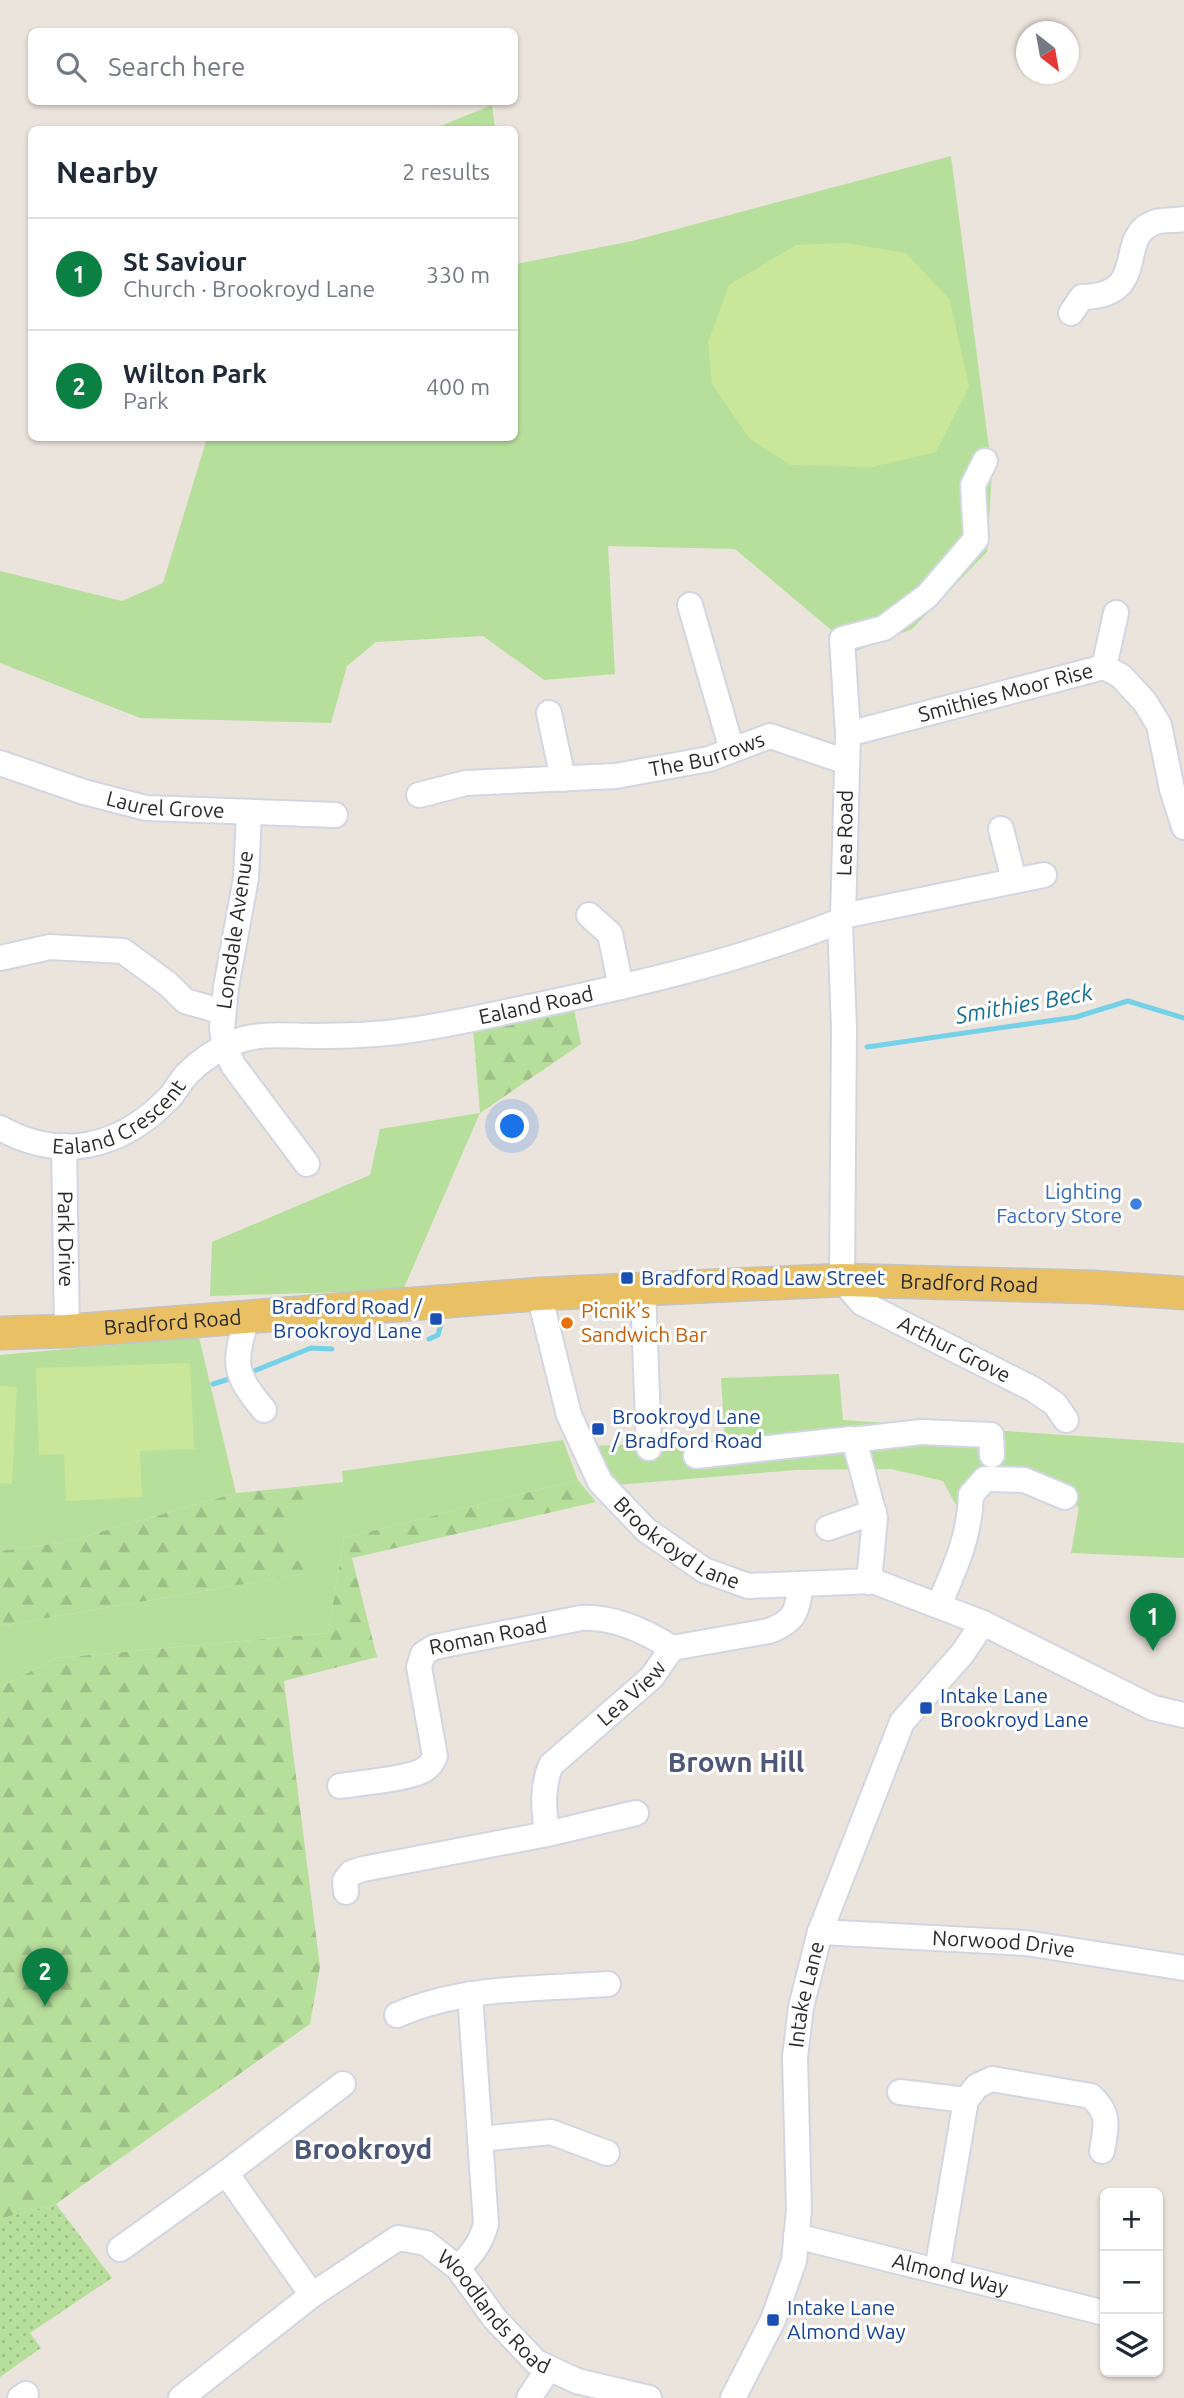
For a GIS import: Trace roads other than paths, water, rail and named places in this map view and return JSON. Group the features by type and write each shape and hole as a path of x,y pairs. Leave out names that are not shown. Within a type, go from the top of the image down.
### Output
{"main road":[{"name":"Bradford Road","path":"0,1333 67,1331 539,1294 842,1280 1092,1287 1184,1293"}],"street":[{"path":"1071,313 1082,297 1111,293 1124,279 1140,233 1152,223 1184,219"},
{"name":"Lea Road","path":"842,1280 842,919 848,734 842,639 884,628 927,596 976,539 973,485 985,461"},
{"path":"690,605 732,750"},
{"path":"1104,667 1116,613"},
{"name":"Smithies Moor Rise","path":"848,734 1104,667 1121,676 1145,702 1158,725 1172,789 1184,827"},
{"path":"549,713 563,779"},
{"name":"The Burrows","path":"419,795 466,783 616,776 709,759 770,736 847,762"},
{"name":"Laurel Grove","path":"0,763 84,792 146,807 335,815"},
{"name":"Lonsdale Avenue","path":"225,1047 223,1012 246,878 249,811"},
{"path":"1001,829 1014,880"},
{"name":"Ealand Road","path":"225,1047 251,1038 364,1035 424,1028 621,987 708,967 794,939 842,919 1045,875"},
{"path":"589,915 610,934 621,987"},
{"path":"0,958 50,947 123,951 168,984 185,1001 223,1012"},
{"path":"225,1047 233,1065 307,1164"},
{"name":"Ealand Crescent","path":"0,1128 20,1139 64,1146 81,1146 114,1139 145,1121 170,1098 187,1074 225,1047"},
{"name":"Park Drive","path":"64,1146 67,1331"},
{"name":"Arthur Grove","path":"842,1280 862,1303 1033,1389 1055,1404 1066,1420"},
{"path":"643,1290 649,1448"},
{"name":"Brookroyd Lane","path":"539,1294 569,1415 600,1482 646,1530 704,1570 748,1586 869,1581 984,1623 1153,1708 1184,1715"},
{"path":"247,1317 237,1354 244,1386 264,1410"},
{"path":"696,1455 921,1432 992,1435 992,1455"},
{"path":"852,1440 874,1512 869,1581"},
{"path":"939,1605 962,1552 970,1520 971,1494 985,1479 1024,1480 1065,1497"},
{"path":"828,1528 874,1512"},
{"name":"Lea View","path":"547,1834 544,1781 551,1766 652,1677 671,1648 769,1631 783,1626 796,1610 801,1584"},
{"name":"Roman Road","path":"340,1786 405,1776 423,1771 431,1763 435,1756 419,1667 422,1654 435,1647 596,1617 646,1633 671,1648"},
{"name":"Intake Lane","path":"733,2398 773,2320 794,2261 799,2210 795,2057 801,2007 820,1933 902,1722 962,1654 984,1623"},
{"path":"346,1892 345,1881 351,1873 363,1869 547,1834 636,1813"},
{"name":"Norwood Drive","path":"820,1933 1026,1943 1184,1968"},
{"path":"397,2015 416,2007 470,1994 608,1984"},
{"path":"458,2268 475,2251 486,2224 470,1994"},
{"path":"937,2271 966,2100 977,2086 992,2079 1091,2096 1101,2105 1107,2117 1102,2151"},
{"path":"120,2249 343,2084"},
{"path":"900,2092 966,2100"},
{"path":"480,2139 551,2132 607,2152"},
{"path":"226,2173 312,2295"},
{"name":"Almond Way","path":"796,2236 1100,2311"},
{"name":"Woodlands Road","path":"181,2398 312,2295 398,2238 426,2243 458,2268 495,2319 536,2362 577,2381 649,2398"},
{"path":"529,2398 549,2368"}],"waterway":[{"name":"Smithies Beck","path":"867,1047 1076,1017 1128,1001 1184,1018"},
{"name":"Smithies Beck","path":"429,1339 438,1335 441,1324"},
{"name":"Smithies Beck","path":"254,1371 311,1348 332,1349"},
{"name":"Smithies Beck","path":"213,1384 229,1379"}],"place":[{"name":"Lighting Factory Store","path":"1136,1204"},
{"name":"Bradford Road Law Street","path":"627,1278"},
{"name":"Bradford Road / Brookroyd Lane","path":"436,1319"},
{"name":"Picnik's Sandwich Bar","path":"567,1323"},
{"name":"Brookroyd Lane / Bradford Road","path":"598,1429"},
{"name":"St Saviour","path":"1153,1651"},
{"name":"Intake Lane Brookroyd Lane","path":"926,1708"},
{"name":"Wilton Park","path":"45,2006"},
{"name":"Intake Lane Almond Way","path":"773,2320"}],"district":[{"name":"Brown Hill","path":"736,1762"},
{"name":"Brookroyd","path":"363,2149"}]}
